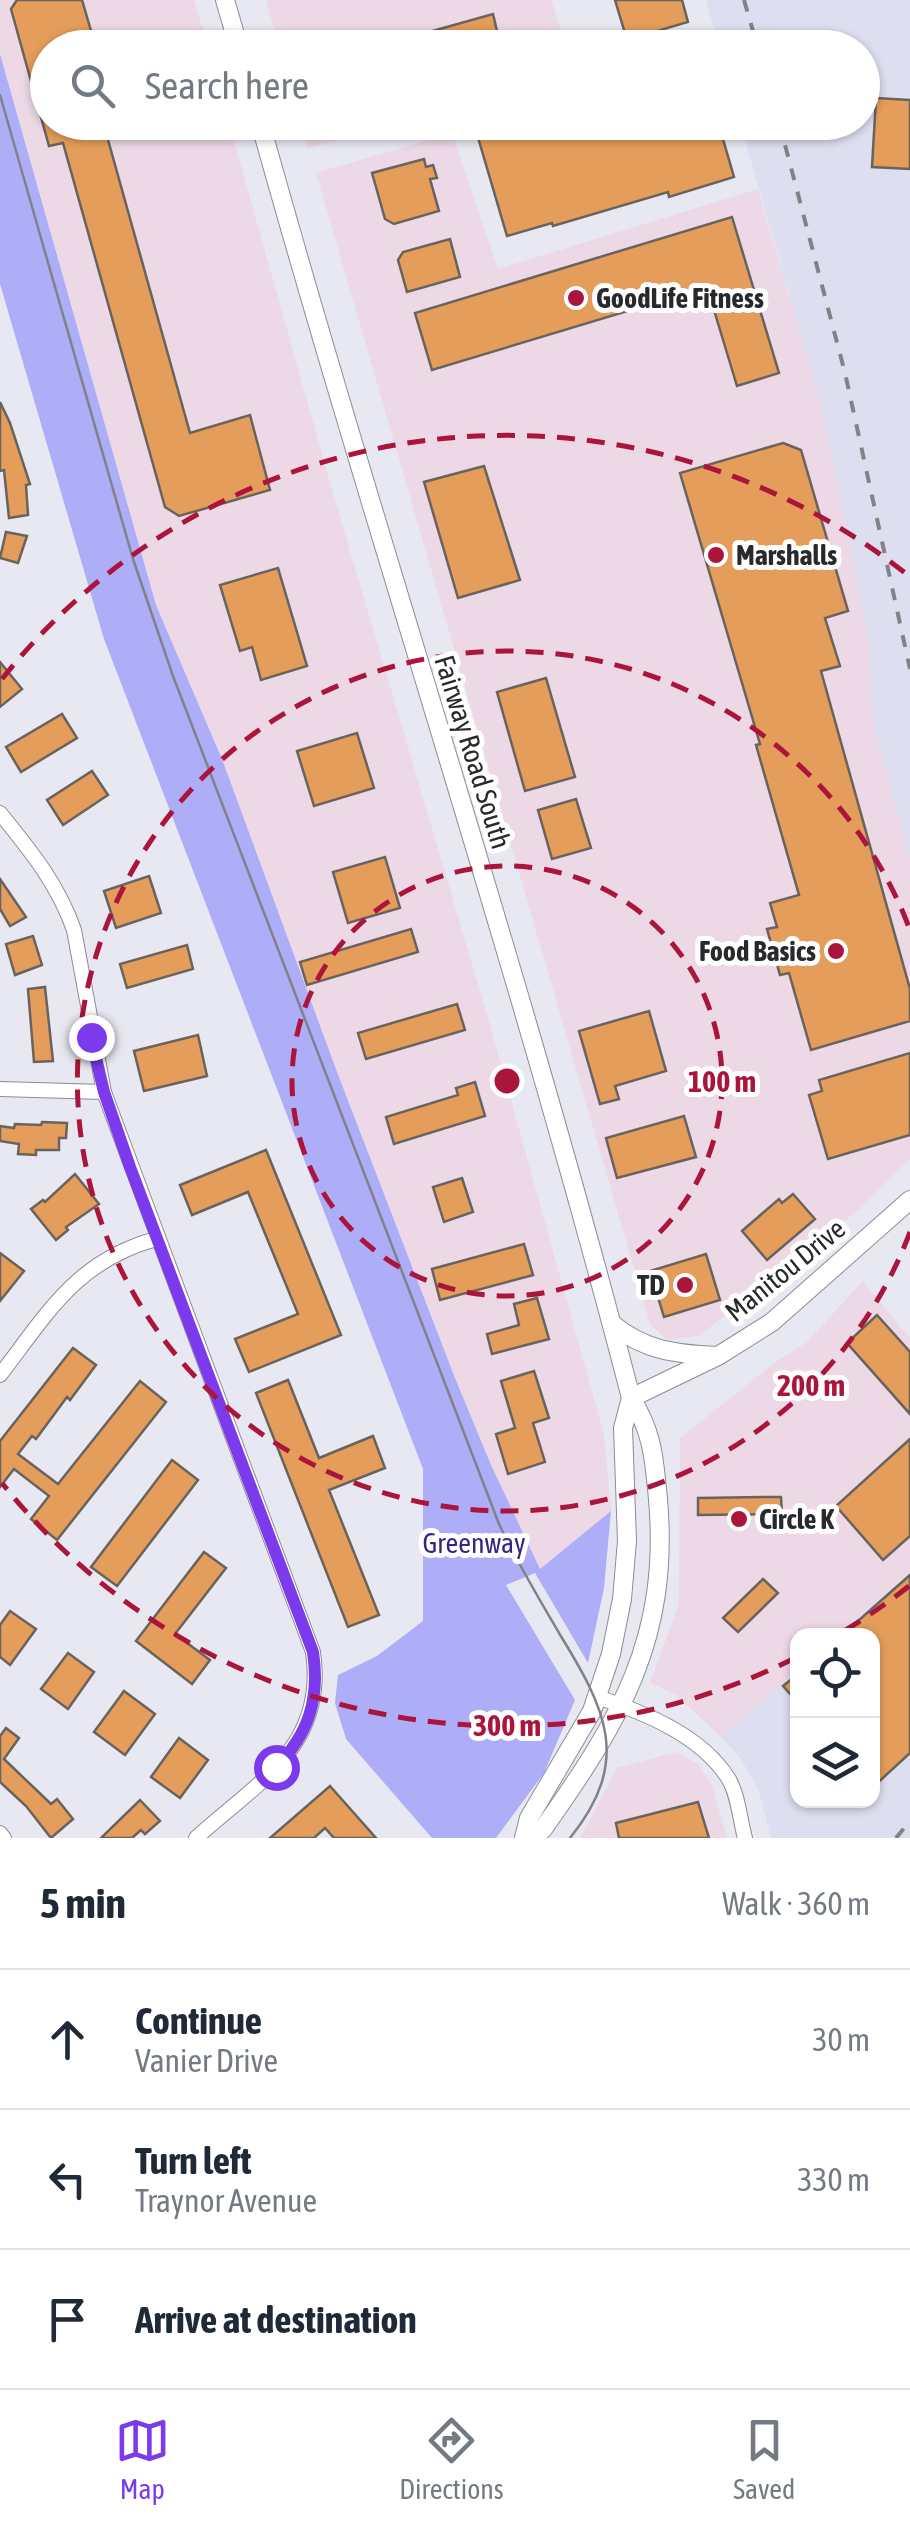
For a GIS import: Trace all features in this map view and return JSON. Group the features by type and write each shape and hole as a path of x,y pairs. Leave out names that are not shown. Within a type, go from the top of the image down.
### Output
{"main road":[{"path":"225,0 234,30"},
{"name":"Fairway Road South","path":"265,140 424,688 531,1035 631,1398 648,1426 660,1528 656,1590 646,1646 623,1705 598,1752 543,1829 532,1838"},
{"name":"Manitou Drive","path":"631,1398 718,1356 772,1322 910,1200"},
{"path":"612,1324 639,1344 663,1352 718,1356"},
{"path":"524,1838 530,1818 592,1711 611,1654 622,1599 627,1541 622,1428 631,1398"}],"street":[{"path":"0,813 42,865 74,930 104,1092 313,1652 316,1680 306,1730 289,1754 196,1838"},
{"path":"0,1089 104,1092"},
{"path":"0,1375 73,1284 100,1261 122,1249 156,1239"},
{"path":"597,1697 623,1705 697,1744 730,1779 744,1838"}],"shaded area":[{"path":"0,0 194,0 203,30 30,30 30,140 234,140 604,1434 611,1511 540,1570 455,1378 222,759 156,605 0,54"},
{"path":"266,0 551,0 561,30 274,30"},
{"path":"706,0 910,0 910,857 872,718 870,644 822,407 745,140 880,140 880,30 714,30"},
{"path":"305,140 338,140 307,149"},
{"path":"428,140 454,140 498,269 758,189 822,407 870,644 872,718 910,857 910,1159 862,1207 699,1336 667,1340 650,1324 316,173"},
{"path":"863,1281 910,1339 910,1572 845,1628 790,1628 790,1676 721,1737 675,1694 650,1683 679,1603 680,1438 807,1342"},
{"path":"910,1572 910,1838 771,1838 759,1791 741,1759 721,1737 790,1676 790,1808 880,1808 880,1628 845,1628"},
{"path":"677,1752 699,1765 712,1785 727,1838 580,1838 617,1768"}],"green space":[{"name":"Greenway","path":"0,54 156,605 222,759 337,1072 491,1465 540,1569 611,1511 604,1588 588,1663 535,1573 506,1585 575,1700 544,1773 496,1838 432,1838 346,1739 335,1703 338,1675 377,1656 423,1621 423,1469 104,639 0,284"}],"building":[{"path":"17,0 82,0 91,30 30,30 30,78 11,9"},
{"path":"615,0 682,0 688,22 661,30 624,30"},
{"path":"493,14 497,30 436,30"},
{"path":"880,98 910,100 910,169 872,167 874,140 880,140"},
{"path":"47,140 108,140 190,433 250,415 270,490 179,516 165,507 63,143 49,146"},
{"path":"479,140 723,140 734,177 669,197 668,192 507,236"},
{"path":"424,159 426,167 433,165 437,178 430,179 439,211 394,224 385,219 372,173"},
{"path":"732,217 779,373 737,386 707,287 432,370 415,313"},
{"path":"450,239 460,277 407,292 398,260 403,252"},
{"path":"0,402 30,484 26,485 28,515 9,518 4,470 0,471"},
{"path":"783,443 801,450 848,611 825,618 840,666 821,671 910,989 910,1021 811,1050 789,973 780,975 767,929 777,927 770,903 799,895 756,745 760,744 680,473"},
{"path":"484,466 520,580 458,598 424,482"},
{"path":"6,532 27,536 18,563 0,558"},
{"path":"278,568 307,666 261,680 252,647 240,651 220,585"},
{"path":"0,662 22,689 0,707"},
{"path":"546,678 575,777 525,791 497,692"},
{"path":"62,714 77,738 21,772 6,747"},
{"path":"357,733 374,788 314,806 297,751"},
{"path":"92,771 108,795 63,825 47,800"},
{"path":"576,799 591,848 552,859 538,810"},
{"path":"385,857 400,908 348,923 333,872"},
{"path":"149,876 161,913 116,928 104,891"},
{"path":"0,879 26,917 10,926 0,909"},
{"path":"411,929 418,952 307,985 300,962"},
{"path":"33,936 42,965 15,975 6,944"},
{"path":"187,945 193,969 127,988 120,964"},
{"path":"45,987 53,1061 34,1062 28,989"},
{"path":"457,1004 465,1030 366,1059 358,1033"},
{"path":"649,1011 666,1071 615,1086 619,1099 600,1104 579,1031"},
{"path":"198,1035 207,1076 144,1091 134,1051"},
{"path":"910,1053 910,1135 828,1159 809,1095 822,1091 819,1080"},
{"path":"475,1082 485,1116 394,1144 386,1117 458,1095 456,1088"},
{"path":"684,1116 696,1157 617,1178 606,1138"},
{"path":"67,1123 66,1138 59,1138 59,1150 18,1154 19,1144 0,1141 0,1126 14,1128 15,1124"},
{"path":"266,1150 341,1335 249,1372 235,1339 298,1314 248,1192 192,1215 180,1185"},
{"path":"75,1174 99,1204 66,1227 68,1230 56,1240 31,1209 45,1202"},
{"path":"462,1178 473,1212 444,1222 433,1187"},
{"path":"793,1194 815,1219 767,1260 742,1231 779,1199 782,1203"},
{"path":"524,1244 533,1275 440,1300 432,1269"},
{"path":"0,1253 24,1271 0,1301"},
{"name":"TD","path":"706,1254 720,1300 664,1317 650,1271"},
{"path":"537,1298 549,1339 492,1354 487,1334 519,1325 514,1304"},
{"path":"877,1315 910,1352 910,1414 847,1343"},
{"path":"73,1348 96,1365 36,1439 32,1436 18,1454 58,1484 140,1381 166,1402 57,1540 31,1519 49,1496 14,1469 0,1487 0,1441"},
{"path":"534,1371 549,1418 533,1423 545,1462 508,1474 496,1434 515,1428 501,1381"},
{"path":"288,1380 319,1458 373,1436 385,1468 329,1490 379,1615 348,1627 256,1393"},
{"path":"910,1439 910,1536 883,1560 836,1506"},
{"path":"172,1460 198,1480 117,1586 91,1567"},
{"path":"781,1497 782,1514 698,1515 698,1498"},
{"path":"204,1552 226,1568 175,1634 210,1660 192,1684 136,1641"},
{"path":"910,1575 910,1753 880,1781 880,1628 850,1628"},
{"path":"763,1579 778,1593 738,1632 723,1618"},
{"path":"10,1611 36,1629 10,1665 0,1657 0,1625"},
{"path":"68,1653 94,1672 68,1709 41,1689"},
{"path":"124,1691 155,1714 125,1755 94,1732"},
{"path":"6,1728 19,1738 4,1759 51,1804 57,1799 73,1819 51,1838 26,1806 0,1782 0,1736"},
{"path":"179,1738 208,1760 180,1798 151,1777"},
{"path":"330,1786 376,1838 334,1838 325,1828 314,1838 270,1838"},
{"path":"140,1800 160,1821 145,1834 141,1830 132,1838 101,1838"},
{"path":"698,1802 709,1838 619,1838 616,1823"}],"tram line":[{"path":"0,95 133,559 173,676 499,1524 599,1710 606,1759 601,1784 590,1810 570,1838"}],"railway":[{"path":"744,0 753,30"},
{"path":"784,140 845,373 910,669"},
{"path":"896,1838 910,1821"}],"place":[{"name":"GoodLife Fitness","path":"576,298"},
{"name":"Marshalls","path":"716,555"},
{"name":"Food Basics","path":"836,951"},
{"name":"TD","path":"685,1285"},
{"name":"Circle K","path":"739,1519"}],"route":[{"path":"91,1037 104,1092 130,1167 313,1652 316,1680 306,1730 276,1767"}]}
